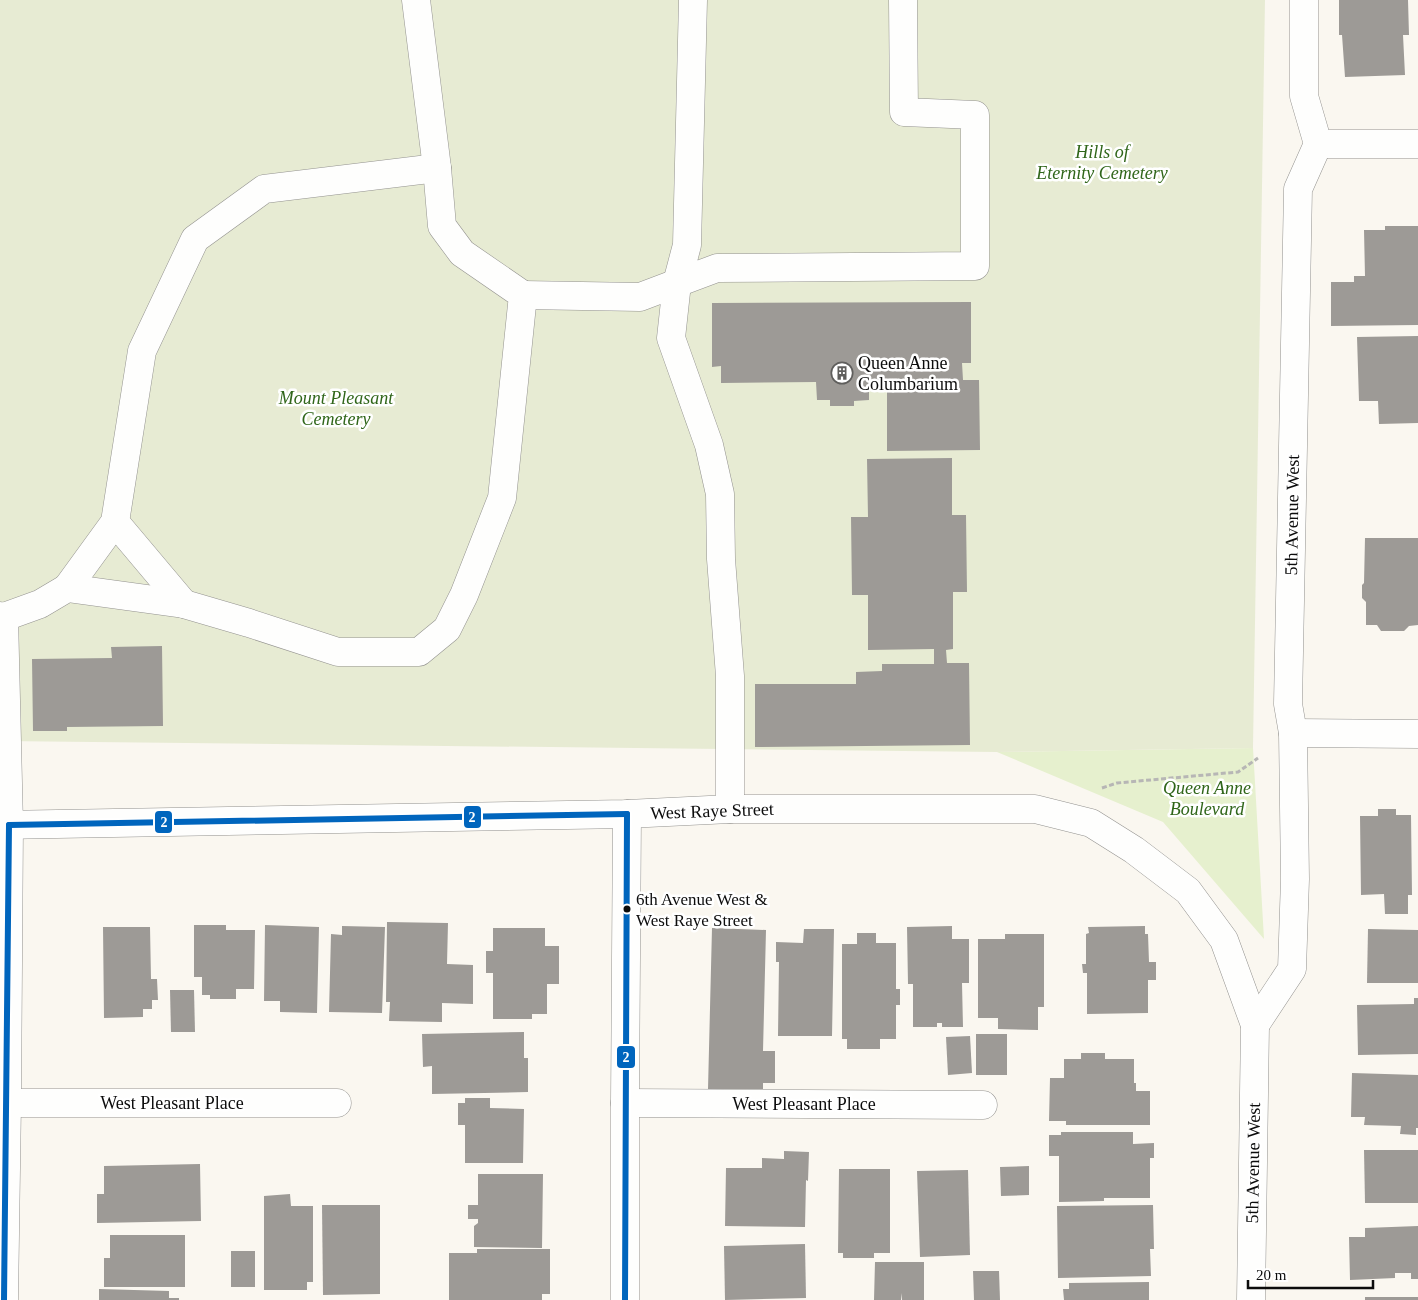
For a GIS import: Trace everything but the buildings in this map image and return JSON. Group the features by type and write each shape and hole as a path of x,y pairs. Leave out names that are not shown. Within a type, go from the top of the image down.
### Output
{"street":[{"path":"416,0 437,168 442,226 462,253 523,295 640,297 717,268 975,266 975,115 904,112 903,0"},
{"path":"693,0 687,245 677,283 671,338 709,445 720,494 721,559 730,676 730,809"},
{"path":"1304,0 1304,96 1318,144 1418,144"},
{"name":"5th Avenue West","path":"1255,1025 1292,969 1295,880 1293,733 1288,704 1298,190 1318,144"},
{"path":"4,1300 7,1102 2,617 40,604 67,588 115,522 142,351 194,239 264,190 437,168"},
{"path":"67,588 184,604 250,623 338,652 419,652 447,629 464,595 502,498 523,295"},
{"path":"115,522 184,604"},
{"path":"1293,733 1418,734"},
{"name":"West Raye Street","path":"4,825 628,814 730,809 1035,809 1090,823"},
{"path":"625,1300 628,814"},
{"name":"5th Avenue West","path":"1090,823 1134,850 1188,891 1224,940 1255,1025 1251,1300"},
{"name":"West Pleasant Place","path":"7,1102 337,1102"},
{"name":"West Pleasant Place","path":"625,1103 983,1105"}],"path":[{"path":"1099,789 1117,783 1238,772 1293,733"}],"green space":[{"name":"Mount Pleasant Cemetery","path":"0,0 1265,0 1253,748 997,752 0,741"},
{"name":"Queen Anne Boulevard","path":"1253,748 1264,939 1163,822 997,752"}],"transit line":[{"name":"2","path":"9,825 627,814"},
{"name":"2","path":"625,1300 627,814"},
{"name":"2","path":"4,1300 9,825"}],"place":[{"name":"Queen Anne Columbarium","path":"842,373"},
{"name":"6th Avenue West & West Raye Street","path":"627,909"}],"park label":[{"name":"Hills of Eternity Cemetery","path":"1102,162"}]}
